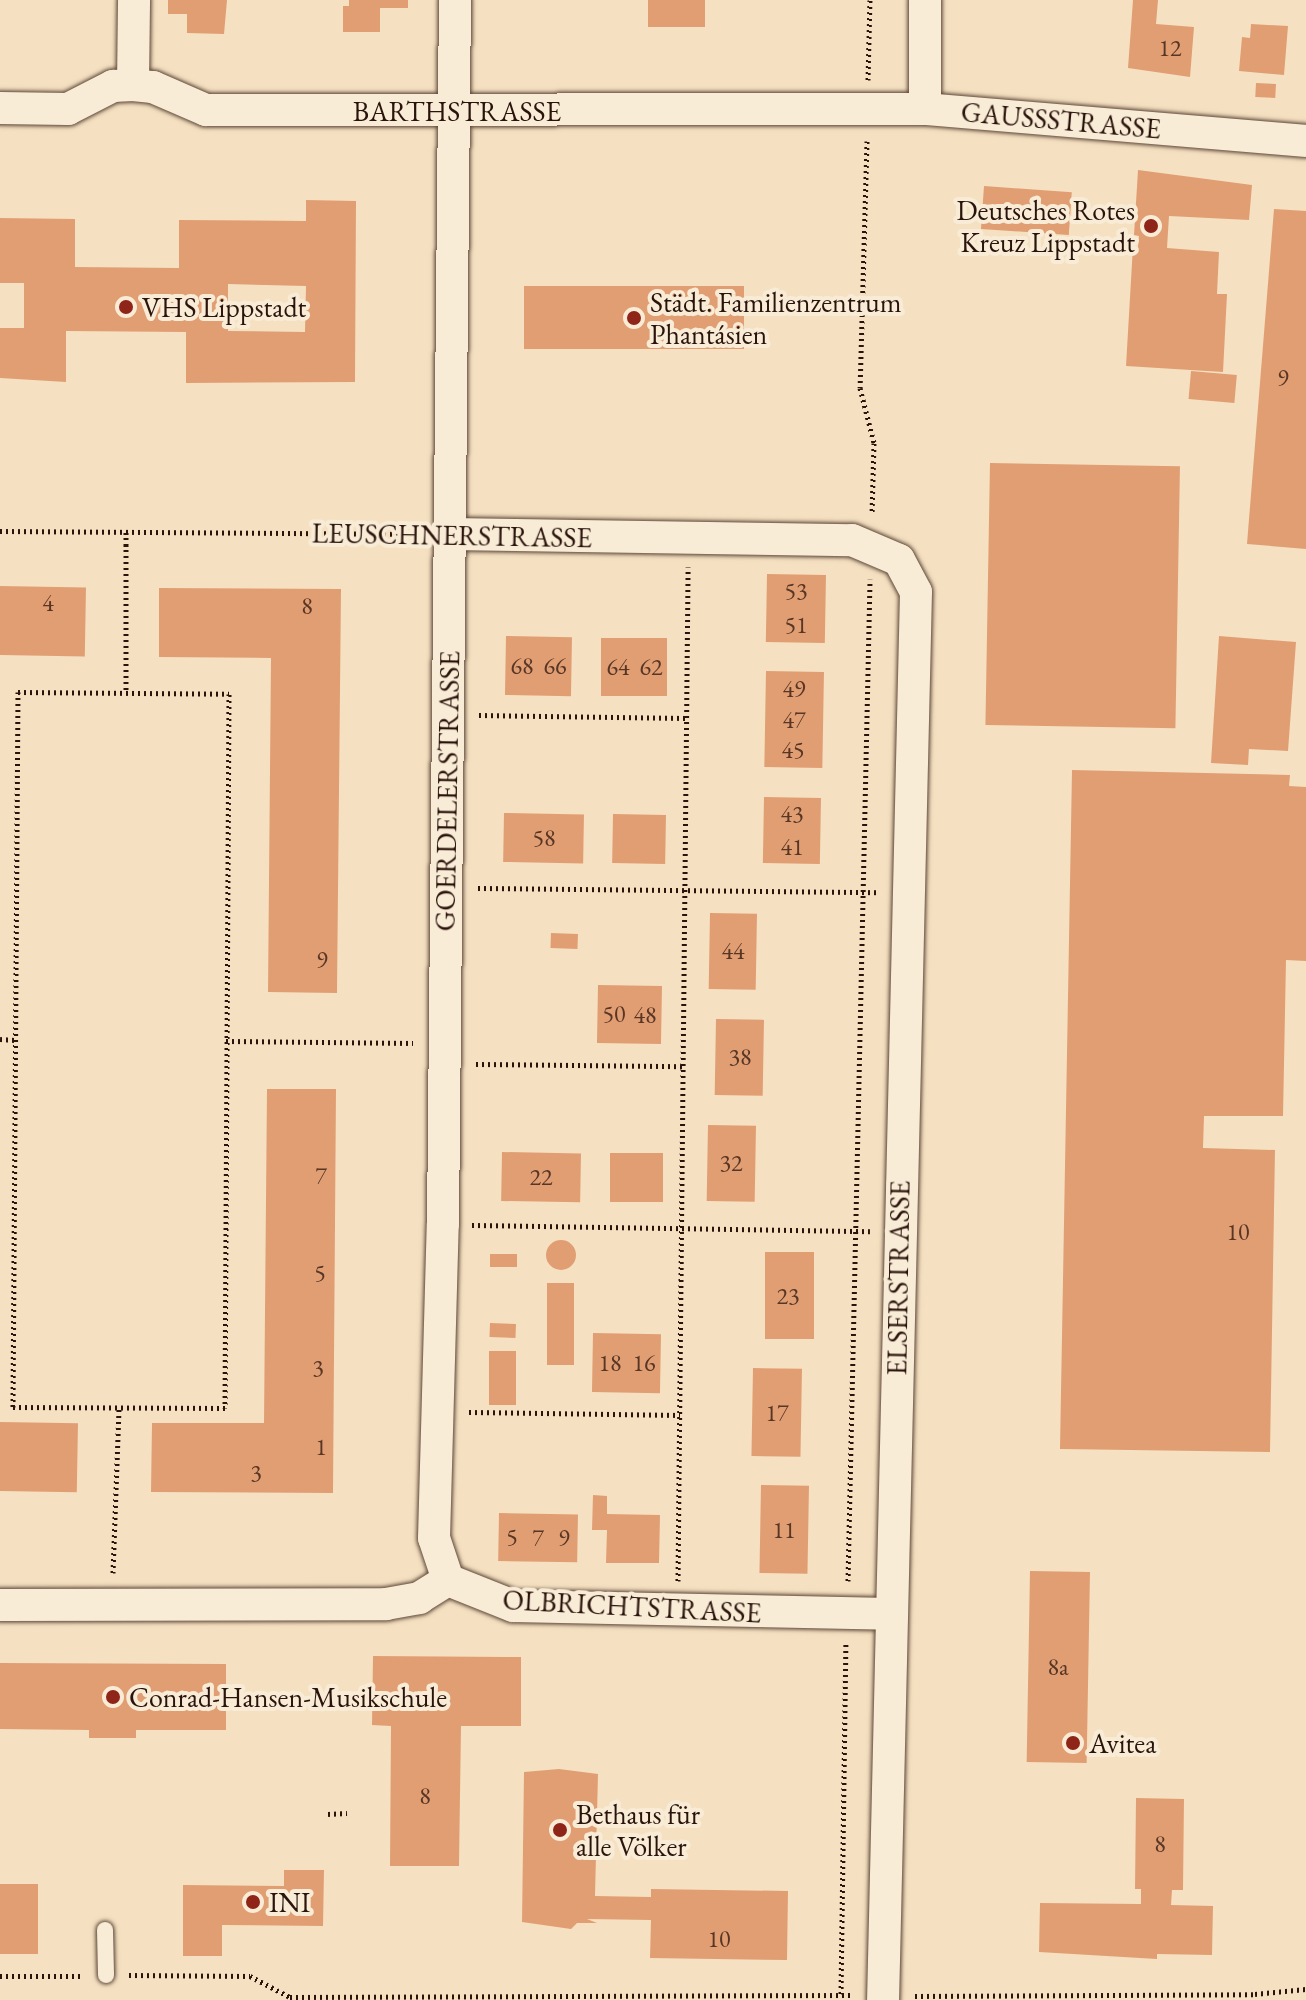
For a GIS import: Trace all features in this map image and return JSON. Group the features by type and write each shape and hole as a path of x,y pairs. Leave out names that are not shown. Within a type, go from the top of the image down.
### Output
{"street":[{"path":"133,85 134,0"},
{"name":"GOERDELERSTRASSE","path":"448,1580 434,1538 443,1224 455,0"},
{"name":"GAUSSSTRASSE","path":"925,0 925,109 1306,141"},
{"name":"BARTHSTRASSE","path":"0,108 68,109 113,86 133,85 153,87 206,110 925,109"},
{"name":"LEUSCHNERSTRASSE","path":"451,534 689,537 871,544 899,560"},
{"name":"ELSERSTRASSE","path":"883,1998 889,1614 916,592 899,560"},
{"path":"0,1605 386,1604 419,1598 448,1580"},
{"name":"OLBRICHTSTRASSE","path":"448,1580 513,1606 889,1614"}],"lane":[{"path":"105,1930 106,1975"}],"path":[{"path":"841,1994 874,443 860,388 870,0"},
{"name":"LEUSCHNERSTRASSE","path":"0,531 451,534"},
{"path":"126,532 126,693"},
{"path":"678,1610 689,537"},
{"path":"18,692 229,694 225,1408 13,1407 15,1040 18,692"},
{"path":"448,714 686,718"},
{"path":"445,888 908,892"},
{"path":"0,1039 15,1040"},
{"path":"226,1041 683,1066"},
{"path":"443,1224 899,1232"},
{"path":"111,1606 119,1408"},
{"path":"438,1411 680,1415"},
{"path":"328,1814 347,1813"},
{"path":"0,1976 250,1976 290,1997 841,1994 883,1998 1255,1994 1306,1989"}],"building":[{"path":"168,0 227,0 224,34 187,33 187,14 168,14"},
{"path":"349,0 408,0 408,8 380,8 380,32 343,32 343,6 349,6"},
{"path":"648,0 705,0 705,27 648,27"},
{"path":"1133,0 1158,0 1156,24 1194,27 1190,77 1128,68"},
{"path":"1251,24 1288,26 1284,75 1239,71 1242,37 1250,38"},
{"path":"1256,83 1276,84 1275,98 1255,97"},
{"path":"1138,170 1252,185 1249,220 1169,216 1167,248 1219,252 1217,294 1227,294 1223,372 1126,366 1133,246 1138,247 1139,236 1134,235"},
{"path":"984,186 1072,192 1069,235 981,229"},
{"name":"VHS Lippstadt","path":"306,200 356,201 355,382 186,383 186,332 66,331 66,382 0,378 0,328 24,328 24,283 0,283 0,218 75,219 75,267 179,268 179,220 306,221","holes":["228,284 306,286 305,332 228,331"]},
{"path":"1274,209 1306,211 1306,549 1247,544"},
{"name":"Städt. Familienzentrum Phantásien","path":"524,286 744,286 744,349 524,349"},
{"path":"1191,371 1237,375 1234,403 1189,399"},
{"path":"990,463 1180,466 1175,728 985,725"},
{"path":"767,574 826,575 825,643 766,642"},
{"path":"0,586 86,588 85,656 0,655"},
{"path":"159,588 341,589 337,993 268,992 271,658 159,657"},
{"path":"506,636 572,637 571,696 505,695"},
{"path":"1219,636 1296,642 1288,751 1249,749 1248,765 1211,763"},
{"path":"601,638 667,638 667,696 601,696"},
{"path":"766,671 824,672 822,768 764,767"},
{"path":"1072,770 1290,775 1289,786 1306,787 1306,961 1286,960 1283,1116 1204,1116 1203,1148 1275,1150 1270,1452 1060,1449"},
{"path":"764,797 821,798 820,864 763,863"},
{"path":"504,813 584,814 583,863 503,862"},
{"path":"613,814 666,815 665,864 612,863"},
{"path":"710,913 757,914 756,990 709,989"},
{"path":"551,933 578,934 577,949 550,948"},
{"path":"598,985 662,986 661,1044 597,1043"},
{"path":"716,1019 764,1020 763,1096 715,1095"},
{"path":"267,1089 336,1089 333,1493 151,1492 152,1423 264,1423"},
{"path":"708,1125 756,1126 755,1202 707,1201"},
{"path":"502,1152 581,1153 580,1202 501,1201"},
{"path":"610,1153 663,1153 663,1202 610,1202"},
{"path":"561,1240 572,1244 576,1255 572,1266 561,1270 550,1266 546,1255 550,1244"},
{"path":"765,1252 814,1252 814,1339 765,1339"},
{"path":"490,1254 517,1254 517,1267 490,1267"},
{"path":"547,1283 574,1283 574,1365 547,1365"},
{"path":"490,1323 516,1324 515,1338 490,1337"},
{"path":"593,1333 661,1334 660,1393 592,1392"},
{"path":"489,1351 516,1351 516,1405 489,1405"},
{"path":"753,1368 802,1369 800,1457 751,1456"},
{"path":"0,1422 78,1423 77,1492 0,1491"},
{"path":"761,1485 809,1486 807,1574 759,1573"},
{"path":"593,1495 607,1496 607,1514 660,1515 659,1563 606,1563 607,1530 592,1530"},
{"path":"499,1513 578,1514 577,1562 498,1561"},
{"path":"1030,1571 1090,1572 1087,1763 1027,1762"},
{"path":"373,1656 521,1657 521,1726 461,1726 459,1866 390,1866 391,1726 372,1725"},
{"name":"Conrad-Hansen-Musikschule","path":"0,1663 226,1664 226,1730 136,1730 136,1738 89,1738 89,1730 0,1729"},
{"path":"559,1769 598,1774 595,1896 651,1897 651,1889 788,1891 787,1960 650,1958 651,1920 587,1919 597,1923 577,1923 571,1929 522,1922 524,1772"},
{"path":"1136,1798 1184,1799 1183,1890 1172,1890 1171,1905 1213,1906 1212,1955 1157,1954 1157,1959 1039,1952 1040,1903 1141,1904 1141,1889 1135,1889"},
{"name":"INI","path":"284,1870 324,1870 323,1926 222,1925 222,1956 183,1956 183,1885 284,1886"},
{"path":"0,1884 38,1884 38,1954 0,1954"}],"place":[{"name":"Deutsches Rotes Kreuz Lippstadt","path":"1151,226"},
{"name":"VHS Lippstadt","path":"126,307"},
{"name":"Städt. Familienzentrum Phantásien","path":"634,318"},
{"name":"Conrad-Hansen-Musikschule","path":"113,1697"},
{"name":"Avitea","path":"1073,1743"},
{"name":"Bethaus für alle Völker","path":"560,1830"},
{"name":"INI","path":"253,1902"}]}
